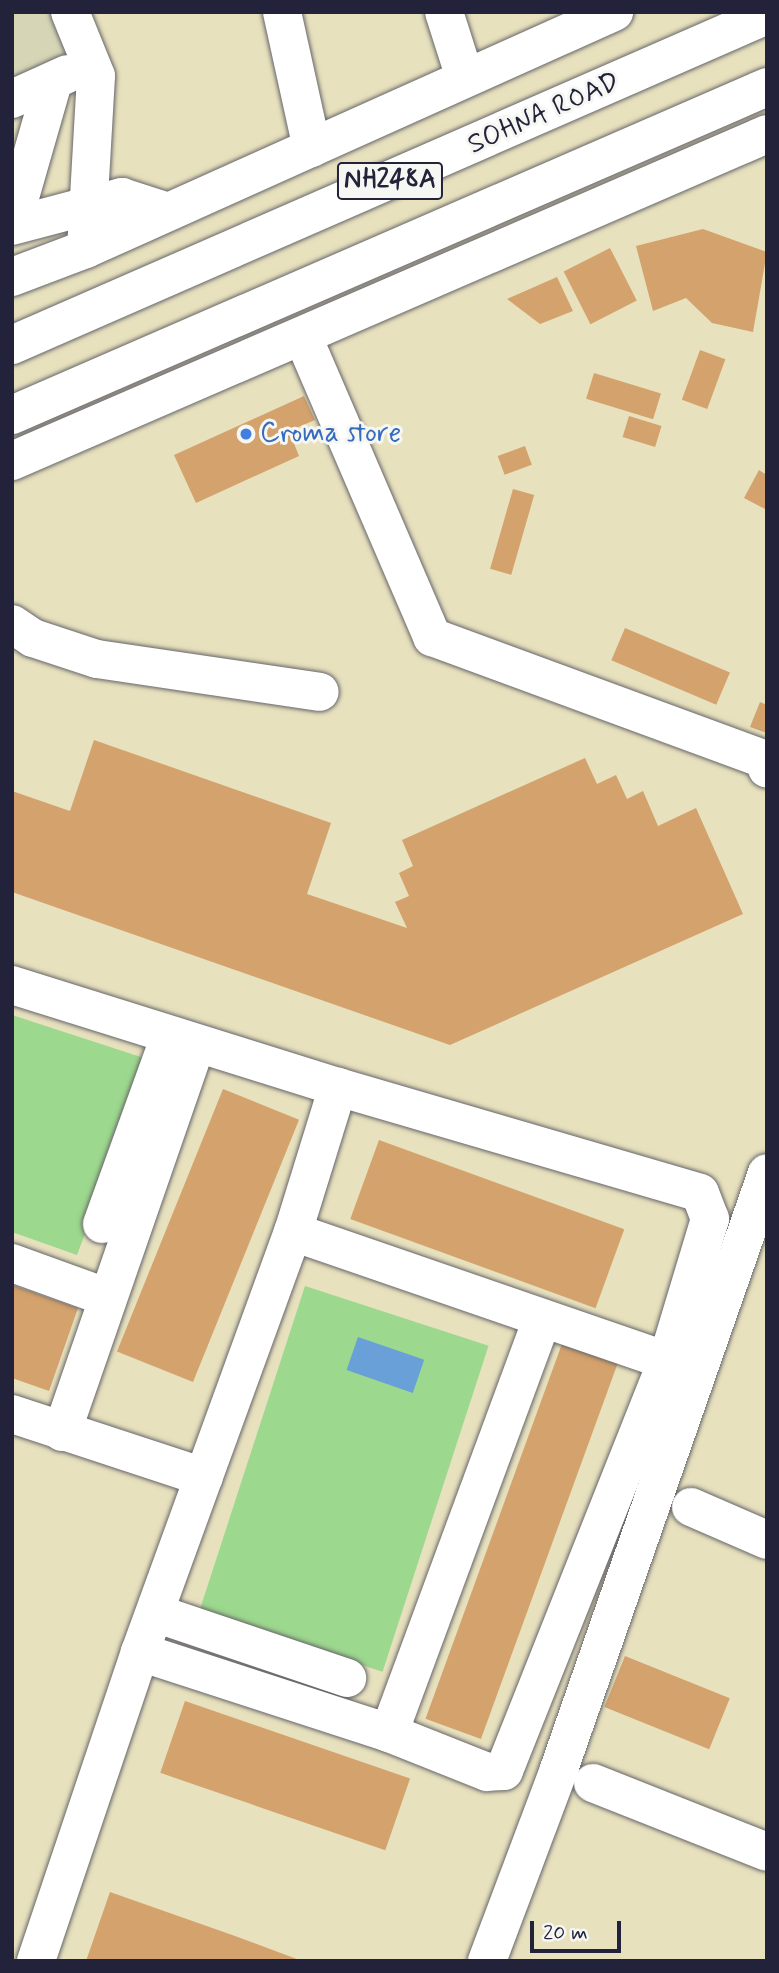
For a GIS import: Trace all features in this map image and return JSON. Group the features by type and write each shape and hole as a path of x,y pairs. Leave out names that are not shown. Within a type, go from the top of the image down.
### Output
{"main road":[{"path":"70,12 90,62 96,90 86,249"},
{"path":"282,12 312,148"},
{"path":"444,12 464,78"},
{"path":"12,277 86,249 614,12"},
{"name":"SOHNA ROAD","path":"12,345 767,15"},
{"path":"12,99 53,82 90,62"},
{"path":"53,82 12,225 122,197 168,212"},
{"name":"NH248A","path":"12,415 767,87"},
{"path":"12,461 767,134"},
{"path":"303,337 432,637 764,759 767,769"},
{"path":"12,624 33,638 97,659 320,692"},
{"path":"12,985 338,1087 700,1193 706,1202 709,1230 667,1361 510,1765 503,1771 487,1772 389,1733 140,1653"},
{"path":"102,1224 183,1040"},
{"path":"62,1432 106,1297 183,1040"},
{"path":"36,1961 140,1653 293,1232 338,1087"},
{"path":"487,1961 569,1743 767,1173"},
{"path":"293,1232 541,1321 667,1361"},
{"path":"12,1263 106,1297"},
{"path":"389,1733 541,1321"},
{"path":"12,1414 204,1477"},
{"path":"691,1507 767,1540"},
{"path":"155,1613 348,1678"},
{"path":"593,1783 767,1852"}],"shaded area":[{"path":"12,12 75,12 91,48 12,81"}],"green space":[{"path":"12,1015 150,1060 77,1255 12,1232"},
{"path":"305,1286 489,1346 383,1672 199,1612"}],"water":[{"path":"358,1337 424,1360 413,1393 347,1370"}],"building":[{"path":"703,229 767,252 753,332 712,323 686,298 653,311 636,246"},
{"path":"610,248 637,301 590,324 564,272"},
{"path":"557,277 573,311 540,324 507,299"},
{"path":"700,350 725,359 707,409 682,400"},
{"path":"594,373 661,393 653,419 586,399"},
{"path":"304,396 315,420 289,431 299,456 196,503 174,455"},
{"path":"629,416 662,426 655,447 623,437"},
{"path":"525,446 532,465 505,475 498,456"},
{"path":"759,470 767,475 767,510 744,498"},
{"path":"513,489 534,495 511,575 490,569"},
{"path":"625,628 730,673 716,705 611,660"},
{"path":"760,702 767,705 767,733 750,727"},
{"path":"94,740 331,823 307,894 407,928 395,902 409,896 399,873 413,866 402,840 585,758 597,784 616,775 627,799 643,791 658,826 696,808 743,914 450,1045 12,892 12,791 70,811"},
{"path":"223,1089 299,1120 193,1382 117,1351"},
{"path":"379,1140 624,1229 596,1308 350,1219"},
{"path":"12,1285 78,1308 49,1391 12,1378"},
{"path":"563,1341 618,1361 481,1739 426,1719"},
{"path":"625,1656 730,1698 709,1749 604,1707"},
{"path":"185,1701 410,1778 385,1850 160,1773"},
{"path":"110,1892 235,1936 302,1961 86,1961"}],"place":[{"name":"Croma store","path":"246,434"}]}
